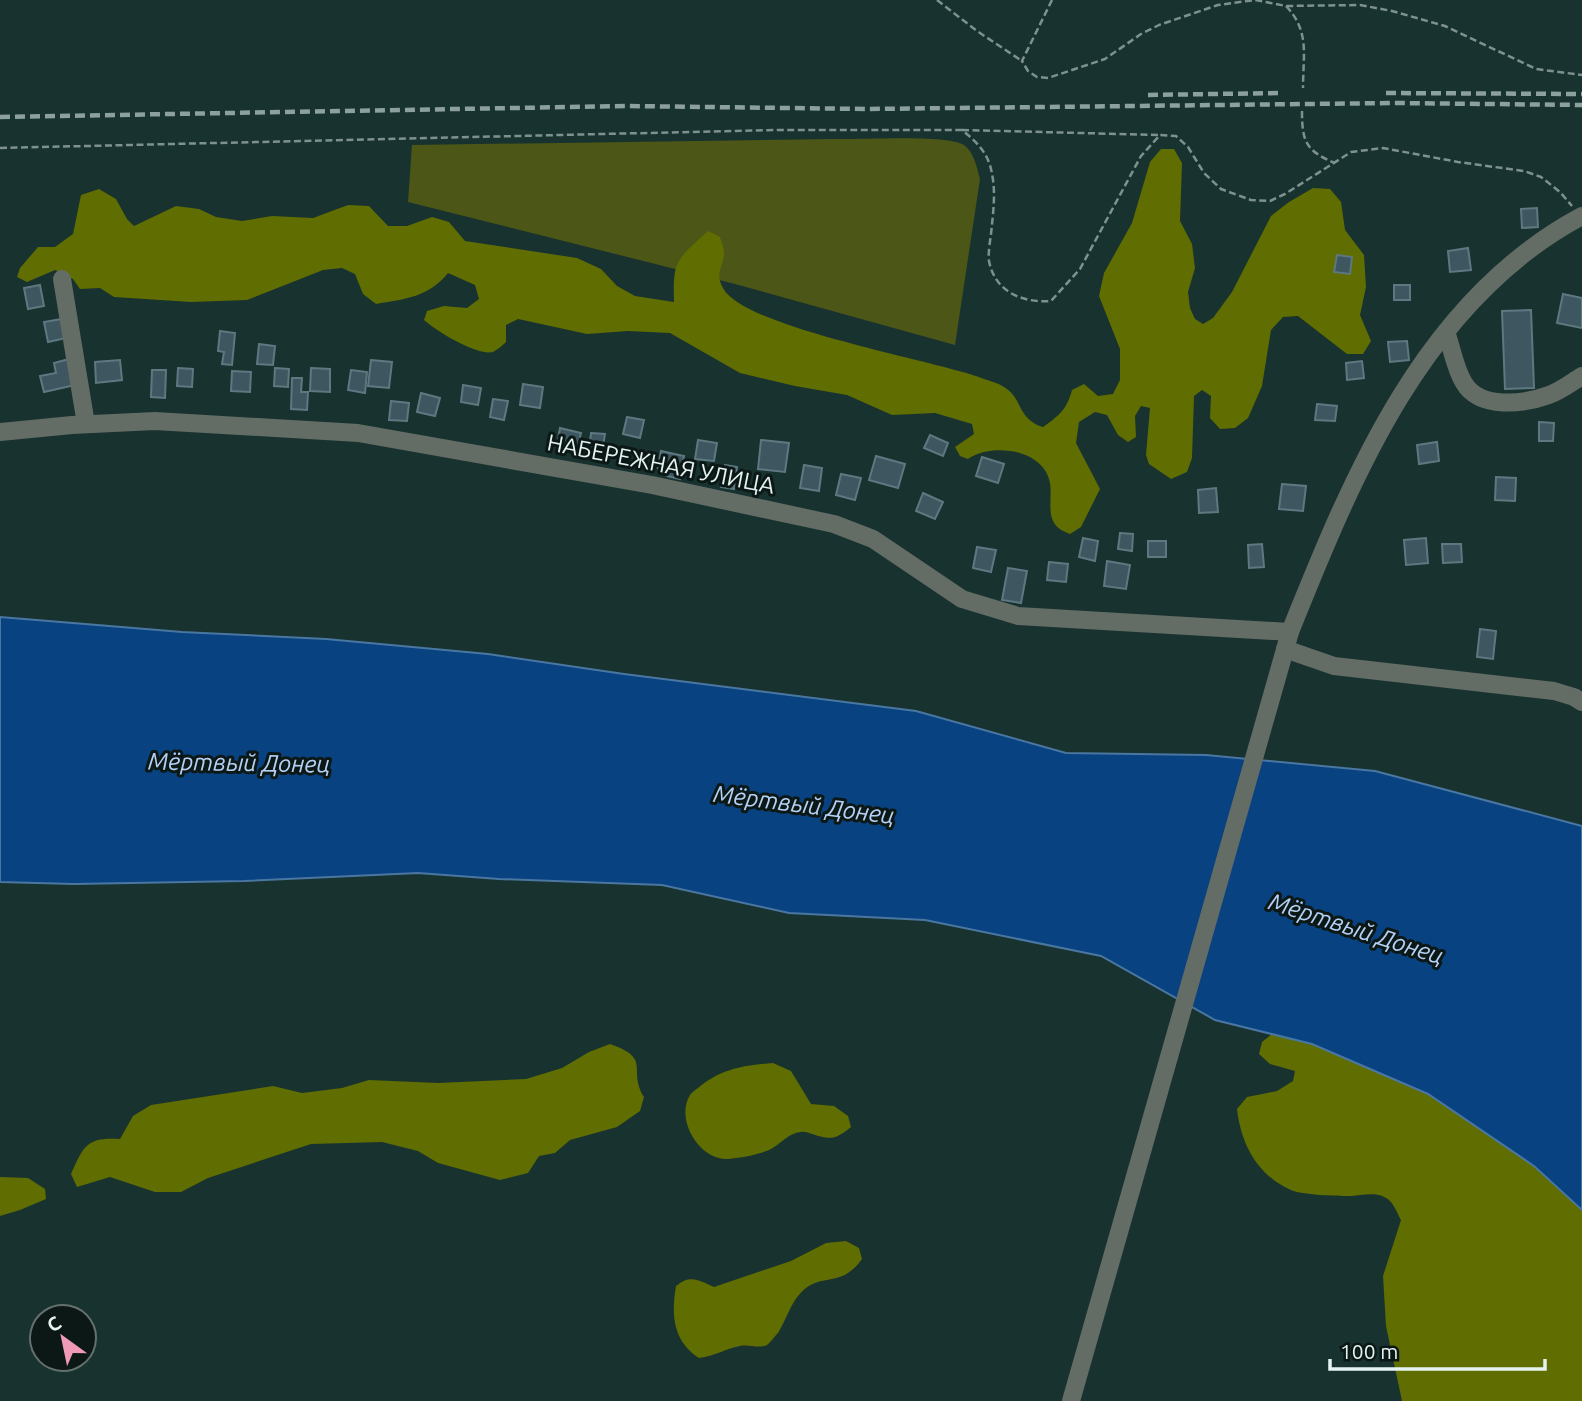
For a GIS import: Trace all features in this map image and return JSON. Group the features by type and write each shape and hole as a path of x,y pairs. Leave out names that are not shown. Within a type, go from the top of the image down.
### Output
{"street":[{"path":"1071,1401 1288,641 1332,526 1364,460 1403,390 1446,332 1469,304 1499,276 1535,246 1581,216"},
{"path":"62,279 86,424"},
{"path":"1446,332 1464,383 1475,396 1496,402 1529,400 1552,394 1582,376"},
{"name":"НАБЕРЕЖНАЯ УЛИЦА","path":"0,432 155,421 358,433 652,485 834,524 873,539 962,599 1018,616 1288,641 1334,666 1555,691 1582,702"}],"path":[{"path":"937,0 1022,61 1028,71 1037,77 1048,78 1105,59 1159,25 1218,5 1255,0 1286,6 1360,5 1392,11 1445,26 1536,69 1582,75"},
{"path":"1022,61 1052,0"},
{"path":"1286,6 1295,16 1304,35 1303,88"},
{"path":"1302,111 1302,132 1309,149 1335,163"},
{"path":"0,148 761,130 962,130 1160,135 1176,136 1188,147 1204,173 1221,189 1251,200 1270,201 1351,152 1383,148 1524,171 1541,177 1560,192 1581,216"},
{"path":"962,130 982,147 992,173 994,207 989,259 994,275 1007,291 1031,302 1051,300 1080,269 1141,156 1160,135"}],"green space":[{"path":"902,138 940,140 964,145 975,160 980,179 955,345 735,284 408,202 412,145"},
{"path":"1161,149 1174,149 1182,163 1180,221 1192,244 1195,268 1188,292 1195,319 1203,324 1213,318 1232,292 1271,216 1313,188 1330,189 1341,202 1345,230 1364,255 1366,287 1360,315 1371,341 1363,354 1347,354 1298,316 1283,317 1271,330 1262,386 1248,418 1235,428 1220,429 1210,418 1211,396 1202,390 1194,396 1192,458 1187,472 1171,479 1149,464 1146,455 1150,408 1141,406 1135,416 1136,437 1128,442 1118,435 1107,415 1095,412 1079,422 1076,443 1100,489 1081,527 1070,534 1058,528 1053,521 1048,476 1036,461 1023,454 1004,450 983,452 968,459 960,456 955,447 974,434 972,424 935,413 892,415 847,395 740,373 670,333 628,331 587,334 518,319 506,325 506,342 498,349 493,352 477,350 447,336 424,320 427,311 444,306 467,308 479,299 475,285 448,273 425,292 376,304 363,294 355,274 342,268 323,270 247,300 191,302 114,297 100,288 80,289 73,279 55,270 27,282 17,277 20,268 38,247 55,247 73,234 81,195 99,189 116,199 134,226 176,206 199,209 216,217 242,221 272,216 313,218 348,205 369,206 388,226 407,226 432,217 449,222 465,241 577,258 601,269 617,286 635,296 674,302 674,277 679,262 689,248 708,231 720,237 724,258 719,274 720,282 738,303 802,329 997,383 1010,392 1029,419 1043,427 1062,412 1072,390 1084,384 1098,396 1113,394 1120,380 1120,349 1099,296 1104,273 1132,223 1150,162"},
{"path":"1272,1034 1312,1044 1428,1094 1534,1166 1582,1210 1582,1401 1402,1401 1386,1326 1383,1276 1401,1220 1393,1205 1385,1198 1375,1195 1328,1195 1291,1190 1279,1184 1260,1167 1242,1134 1237,1109 1247,1097 1277,1091 1293,1081 1295,1071 1270,1064 1259,1054 1262,1042"},
{"path":"610,1044 623,1049 635,1060 639,1087 644,1097 640,1111 617,1127 570,1140 555,1153 539,1156 528,1173 500,1180 438,1163 418,1151 382,1142 311,1144 208,1178 181,1192 155,1192 110,1177 77,1187 71,1174 88,1145 100,1140 120,1139 133,1116 151,1105 273,1086 302,1093 342,1088 369,1080 438,1083 526,1079 562,1068 589,1052"},
{"path":"773,1063 791,1071 811,1104 834,1106 848,1116 851,1127 833,1138 805,1132 796,1133 769,1150 743,1157 717,1158 707,1153 699,1146 688,1126 686,1105 690,1095 724,1072"},
{"path":"0,1177 28,1178 45,1189 46,1199 0,1216"},
{"path":"846,1241 859,1248 862,1259 855,1268 840,1277 806,1288 793,1303 778,1333 767,1345 740,1346 699,1358 684,1344 674,1317 676,1286 681,1282 695,1279 714,1287 791,1261 826,1243"}],"water":[{"name":"Мёртвый Донец","path":"0,617 182,632 326,639 488,654 916,711 1066,753 1206,755 1375,771 1582,826 1582,1210 1534,1166 1428,1094 1312,1044 1215,1020 1101,956 925,920 789,913 662,885 418,873 244,881 74,884 0,882"}],"building":[{"path":"1537,208 1538,227 1522,228 1521,209"},
{"path":"1468,248 1471,270 1450,272 1448,251"},
{"path":"1337,255 1352,257 1350,274 1334,272"},
{"path":"40,285 44,306 28,309 24,288"},
{"path":"1394,285 1410,285 1410,300 1394,300"},
{"path":"1563,294 1582,298 1582,328 1557,323"},
{"path":"1531,310 1534,388 1505,389 1502,311"},
{"path":"62,319 66,338 48,342 44,322"},
{"path":"220,331 235,333 232,365 222,364 224,352 218,351"},
{"path":"1407,341 1409,360 1390,362 1388,342"},
{"path":"259,344 275,346 273,365 257,364"},
{"path":"69,359 75,385 44,392 40,376 56,373 54,363"},
{"path":"120,360 122,380 96,383 95,362"},
{"path":"371,360 392,362 389,388 368,386"},
{"path":"1362,361 1364,378 1347,380 1346,363"},
{"path":"178,368 193,369 192,387 177,386"},
{"path":"275,368 289,369 288,387 274,386"},
{"path":"311,368 330,369 330,392 310,391"},
{"path":"152,370 166,370 165,398 151,397"},
{"path":"351,370 367,372 365,393 348,390"},
{"path":"232,371 251,372 250,392 231,391"},
{"path":"292,378 302,378 301,392 308,392 307,410 291,409"},
{"path":"523,384 543,387 540,408 520,405"},
{"path":"463,385 481,388 478,405 461,402"},
{"path":"421,393 440,398 435,416 417,412"},
{"path":"493,399 508,401 504,420 490,417"},
{"path":"391,401 409,403 407,421 389,420"},
{"path":"1317,404 1337,406 1335,421 1315,420"},
{"path":"627,417 644,420 640,438 623,434"},
{"path":"1539,422 1554,423 1553,441 1539,441"},
{"path":"560,428 581,433 577,450 557,445"},
{"path":"591,433 605,434 602,452 589,451"},
{"path":"930,435 948,443 943,456 924,448"},
{"path":"698,440 717,443 714,461 695,459"},
{"path":"761,440 789,443 785,472 758,469"},
{"path":"1437,442 1439,461 1419,464 1417,445"},
{"path":"661,451 684,456 680,479 667,476 669,470 658,468"},
{"path":"876,456 905,464 898,488 869,480"},
{"path":"982,457 1004,464 998,483 976,476"},
{"path":"725,465 737,467 734,489 721,487"},
{"path":"804,465 822,468 819,491 800,488"},
{"path":"841,474 861,478 855,500 836,495"},
{"path":"1496,477 1516,478 1515,501 1495,500"},
{"path":"1282,484 1306,486 1303,511 1279,509"},
{"path":"1216,488 1218,512 1199,513 1198,490"},
{"path":"923,493 943,502 935,519 916,511"},
{"path":"1120,533 1133,534 1132,551 1118,549"},
{"path":"1083,538 1098,541 1095,561 1079,557"},
{"path":"1426,538 1428,563 1406,565 1404,540"},
{"path":"1148,541 1166,541 1166,557 1148,557"},
{"path":"1262,544 1264,567 1249,568 1248,545"},
{"path":"1442,544 1461,544 1462,562 1443,563"},
{"path":"977,547 996,550 991,572 973,568"},
{"path":"1107,561 1130,565 1126,589 1104,586"},
{"path":"1049,562 1068,564 1066,582 1047,580"},
{"path":"1008,568 1027,571 1021,603 1002,600"},
{"path":"1480,629 1496,631 1493,659 1477,657"}],"railway":[{"path":"1148,95 1281,93"},
{"path":"1386,93 1582,94"},
{"path":"0,117 628,106 867,109 1395,103 1582,105"}]}
